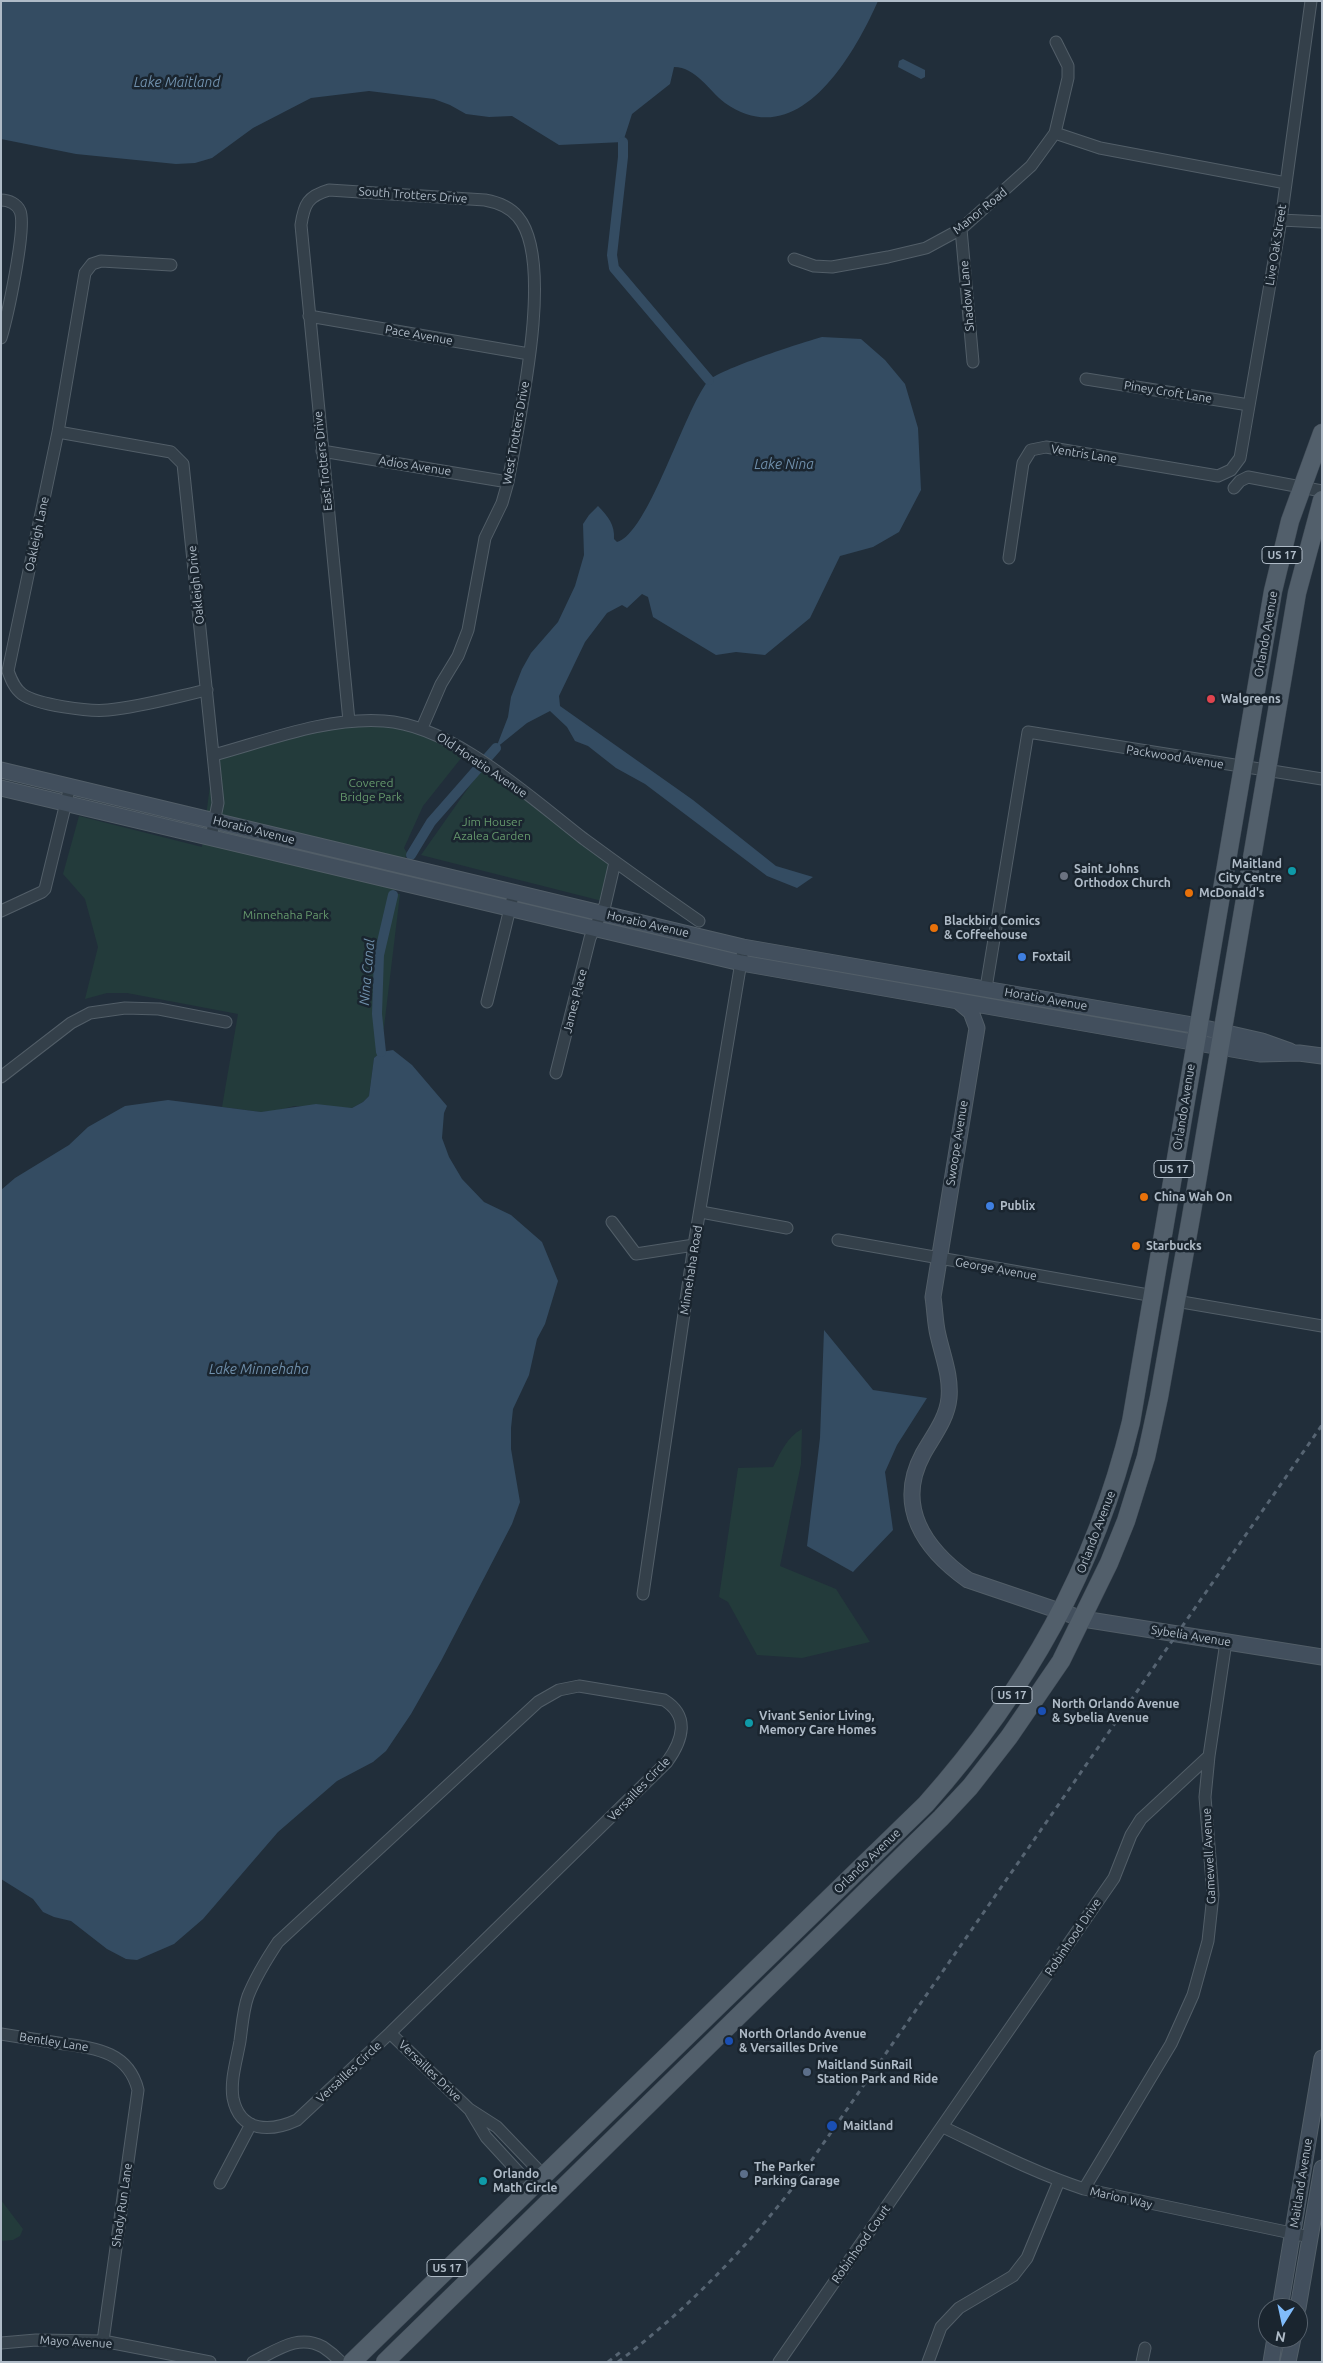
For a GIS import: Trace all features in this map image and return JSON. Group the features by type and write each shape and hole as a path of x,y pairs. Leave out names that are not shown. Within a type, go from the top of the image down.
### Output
{"main road":[{"name":"Orlando Avenue","path":"352,2362 933,1795 1000,1712 1020,1684 1062,1611 1106,1510 1125,1448 1137,1396 1273,591 1301,486 1322,433"},
{"name":"Orlando Avenue","path":"385,2362 941,1818 970,1786 1039,1696 1083,1619 1126,1521 1146,1457 1159,1397 1296,593 1322,500"},
{"name":"Horatio Avenue","path":"1,770 743,947 979,987 1220,1040 1260,1054 1322,1056"},
{"name":"Horatio Avenue","path":"1,788 740,963 1000,1008 1197,1035"},
{"path":"957,1001 977,997 979,987"},
{"path":"957,1001 970,1012 977,1028 988,1015 1000,1008"},
{"name":"Swoope Avenue","path":"977,1028 933,1297 938,1334 949,1378 948,1401 941,1422 922,1455 915,1474 912,1504 915,1518 926,1540 938,1554 968,1580 1062,1611"},
{"name":"Sybelia Avenue","path":"1062,1611 1083,1619 1322,1657"},
{"name":"Maitland Avenue","path":"1282,2298 1322,2058"},
{"path":"554,2196 564,2154"},
{"name":"Maitland Avenue","path":"1300,2298 1322,2168"},
{"path":"524,2224 539,2193 537,2180"},
{"path":"1271,2362 1273,2348"},
{"path":"1288,2362 1291,2348"}],"street":[{"name":"Live Oak Street","path":"1218,476 1232,470 1240,458 1281,220 1311,1"},
{"name":"Manor Road","path":"794,259 814,266 832,267 926,248 961,230 1031,166 1055,133 1068,78 1068,66 1056,42"},
{"path":"1055,133 1100,148 1286,183"},
{"name":"South Trotters Drive","path":"308,202 315,194 329,190 485,200 494,202 518,216"},
{"path":"1,200 16,205 20,211 22,232 1,338"},
{"name":"East Trotters Drive","path":"308,202 303,211 300,224 349,721"},
{"name":"West Trotters Drive","path":"422,728 441,684 458,656 468,630 485,538 502,502 508,482 535,312 533,263 526,229 518,216"},
{"path":"1281,220 1322,222"},
{"name":"Shadow Lane","path":"961,230 973,362"},
{"name":"Oakleigh Lane","path":"171,265 101,261 92,264 85,273 58,432 8,671 13,684 22,694 38,701 90,710 108,710 207,690"},
{"name":"Pace Avenue","path":"309,316 529,354"},
{"name":"Piney Croft Lane","path":"1086,379 1249,405"},
{"name":"Oakleigh Drive","path":"58,432 172,452 183,464 218,803 211,837"},
{"name":"Ventris Lane","path":"1009,558 1023,463 1031,450 1046,447 1218,476"},
{"name":"Adios Avenue","path":"322,451 508,482"},
{"path":"1234,488 1240,481 1248,478 1322,491"},
{"name":"Old Horatio Avenue","path":"214,755 349,721 385,721 422,728 436,734 504,778 615,862 699,921"},
{"name":"Packwood Avenue","path":"979,987 992,955 1028,732 1322,779"},
{"path":"1,911 45,889 47,873 70,786"},
{"path":"595,929 602,914 615,862"},
{"path":"487,1002 514,892"},
{"name":"James Place","path":"556,1073 590,938 595,929"},
{"name":"Minnehaha Road","path":"643,1594 694,1245 701,1212 743,947"},
{"path":"1,1077 72,1023 90,1013 125,1008 159,1009 226,1022"},
{"path":"701,1212 787,1228"},
{"path":"612,1222 636,1254 694,1245"},
{"name":"George Avenue","path":"838,1240 1154,1296"},
{"path":"1176,1301 1322,1326"},
{"name":"Gamewell Avenue","path":"1084,2190 1171,2044 1194,1995 1208,1941 1213,1895 1205,1797 1209,1756 1226,1642"},
{"name":"Versailles Circle","path":"579,1686 664,1700 675,1707 681,1719 681,1732 676,1750 667,1762 390,2033 297,2120 282,2127 269,2129 250,2124 239,2114 233,2098 233,2081 247,1998 260,1969 278,1942 538,1702 559,1690 579,1686"},
{"name":"Robinhood Drive","path":"943,2127 1114,1878 1131,1835 1142,1820 1209,1756"},
{"path":"737,1986 760,1996"},
{"name":"Versailles Drive","path":"390,2033 469,2109 497,2127 537,2180"},
{"name":"Bentley Lane","path":"1,2034 98,2049 116,2057 130,2070"},
{"name":"Shady Run Lane","path":"103,2341 138,2090 130,2070"},
{"name":"Versailles Drive","path":"469,2109 486,2137 537,2180"},
{"path":"220,2184 250,2124"},
{"name":"Marion Way","path":"943,2127 1059,2181 1084,2190 1310,2237"},
{"name":"Robinhood Court","path":"779,2362 943,2127"},
{"path":"928,2362 941,2327 959,2308 1013,2276 1027,2258 1059,2181"},
{"name":"Mayo Avenue","path":"1,2343 36,2340 103,2341 210,2362"},
{"path":"253,2362 288,2343 304,2341 323,2347 342,2362"},
{"path":"1142,2362 1145,2348"}],"green space":[{"name":"Minnehaha Park","path":"385,721 466,752 423,806 404,848 407,853 393,894 400,894 381,1052 374,1058 369,1096 352,1108 294,1106 276,1111 261,1112 222,1107 238,1014 127,993 107,993 85,999 98,947 85,899 63,874 79,816 202,847 214,755 289,735"},
{"name":"Jim Houser Azalea Garden","path":"483,767 610,863 602,901 421,855"},
{"path":"802,1429 801,1464 780,1566 836,1589 870,1642 802,1658 757,1655 728,1602 719,1597 738,1468 773,1467 788,1441"},
{"path":"1,2200 23,2229 20,2236 13,2240 1,2241"}],"water":[{"name":"Lake Maitland","path":"1,1 878,1 854,48 838,71 819,92 799,108 776,116 752,116 725,103 696,75 682,68 674,67 670,84 632,114 623,142 559,145 512,116 489,117 466,114 434,99 369,91 311,98 253,128 212,158 195,163 176,164 76,154 1,139"},
{"path":"903,59 925,70 925,77 921,79 898,67 899,61"},
{"name":"Lake Nina","path":"822,337 861,339 885,360 905,384 918,428 921,490 899,532 873,547 840,556 810,618 765,655 736,652 716,655 653,617 648,597 642,594 627,608 622,605 607,613 585,642 559,696 560,706 693,800 776,866 813,877 797,888 767,876 645,784 616,768 588,746 575,741 567,727 550,711 527,723 496,748 508,717 511,697 522,669 531,653 558,622 575,586 584,555 583,524 589,515 598,506 610,521 614,539 617,542 629,534 641,518 653,495 698,396 708,381 727,370 780,350"},
{"name":"Lake Minnehaha","path":"393,1050 412,1065 447,1106 444,1113 442,1138 449,1157 462,1179 484,1202 511,1215 542,1242 558,1281 545,1324 537,1339 529,1375 513,1409 511,1449 520,1502 512,1524 441,1661 411,1714 386,1751 373,1762 337,1781 278,1832 203,1919 174,1944 137,1960 126,1959 107,1949 71,1921 43,1912 33,1899 1,1879 1,1190 15,1178 69,1145 88,1127 125,1106 168,1100 261,1112 316,1104 352,1108 369,1096 374,1058 381,1052"},
{"path":"824,1330 873,1390 927,1398 897,1445 885,1472 893,1530 853,1572 807,1546 820,1438"}],"waterway":[{"path":"623,142 612,255 614,268 709,380"},
{"name":"Nina Canal","path":"411,855 431,822 496,748"},
{"name":"Nina Canal","path":"381,1052 377,1014 379,955 393,895"}],"railway":[{"path":"618,2362 666,2323 710,2282 752,2237 791,2190 1322,1425"},
{"path":"608,2362 623,2350"}],"place":[{"name":"Walgreens","path":"1211,699"},
{"name":"Maitland City Centre","path":"1292,871"},
{"name":"Saint Johns Orthodox Church","path":"1064,876"},
{"name":"McDonald's","path":"1189,893"},
{"name":"Blackbird Comics & Coffeehouse","path":"934,928"},
{"name":"Foxtail","path":"1022,957"},
{"name":"China Wah On","path":"1144,1197"},
{"name":"Publix","path":"990,1206"},
{"name":"Starbucks","path":"1136,1246"},
{"name":"North Orlando Avenue & Sybelia Avenue","path":"1042,1711"},
{"name":"Vivant Senior Living, Memory Care Homes","path":"749,1723"},
{"name":"North Orlando Avenue & Versailles Drive","path":"729,2041"},
{"name":"Maitland SunRail Station Park and Ride","path":"807,2072"},
{"name":"Maitland","path":"832,2126"},
{"name":"The Parker Parking Garage","path":"744,2174"},
{"name":"Orlando Math Circle","path":"483,2181"}],"park label":[{"name":"Covered Bridge Park","path":"371,790"}]}
